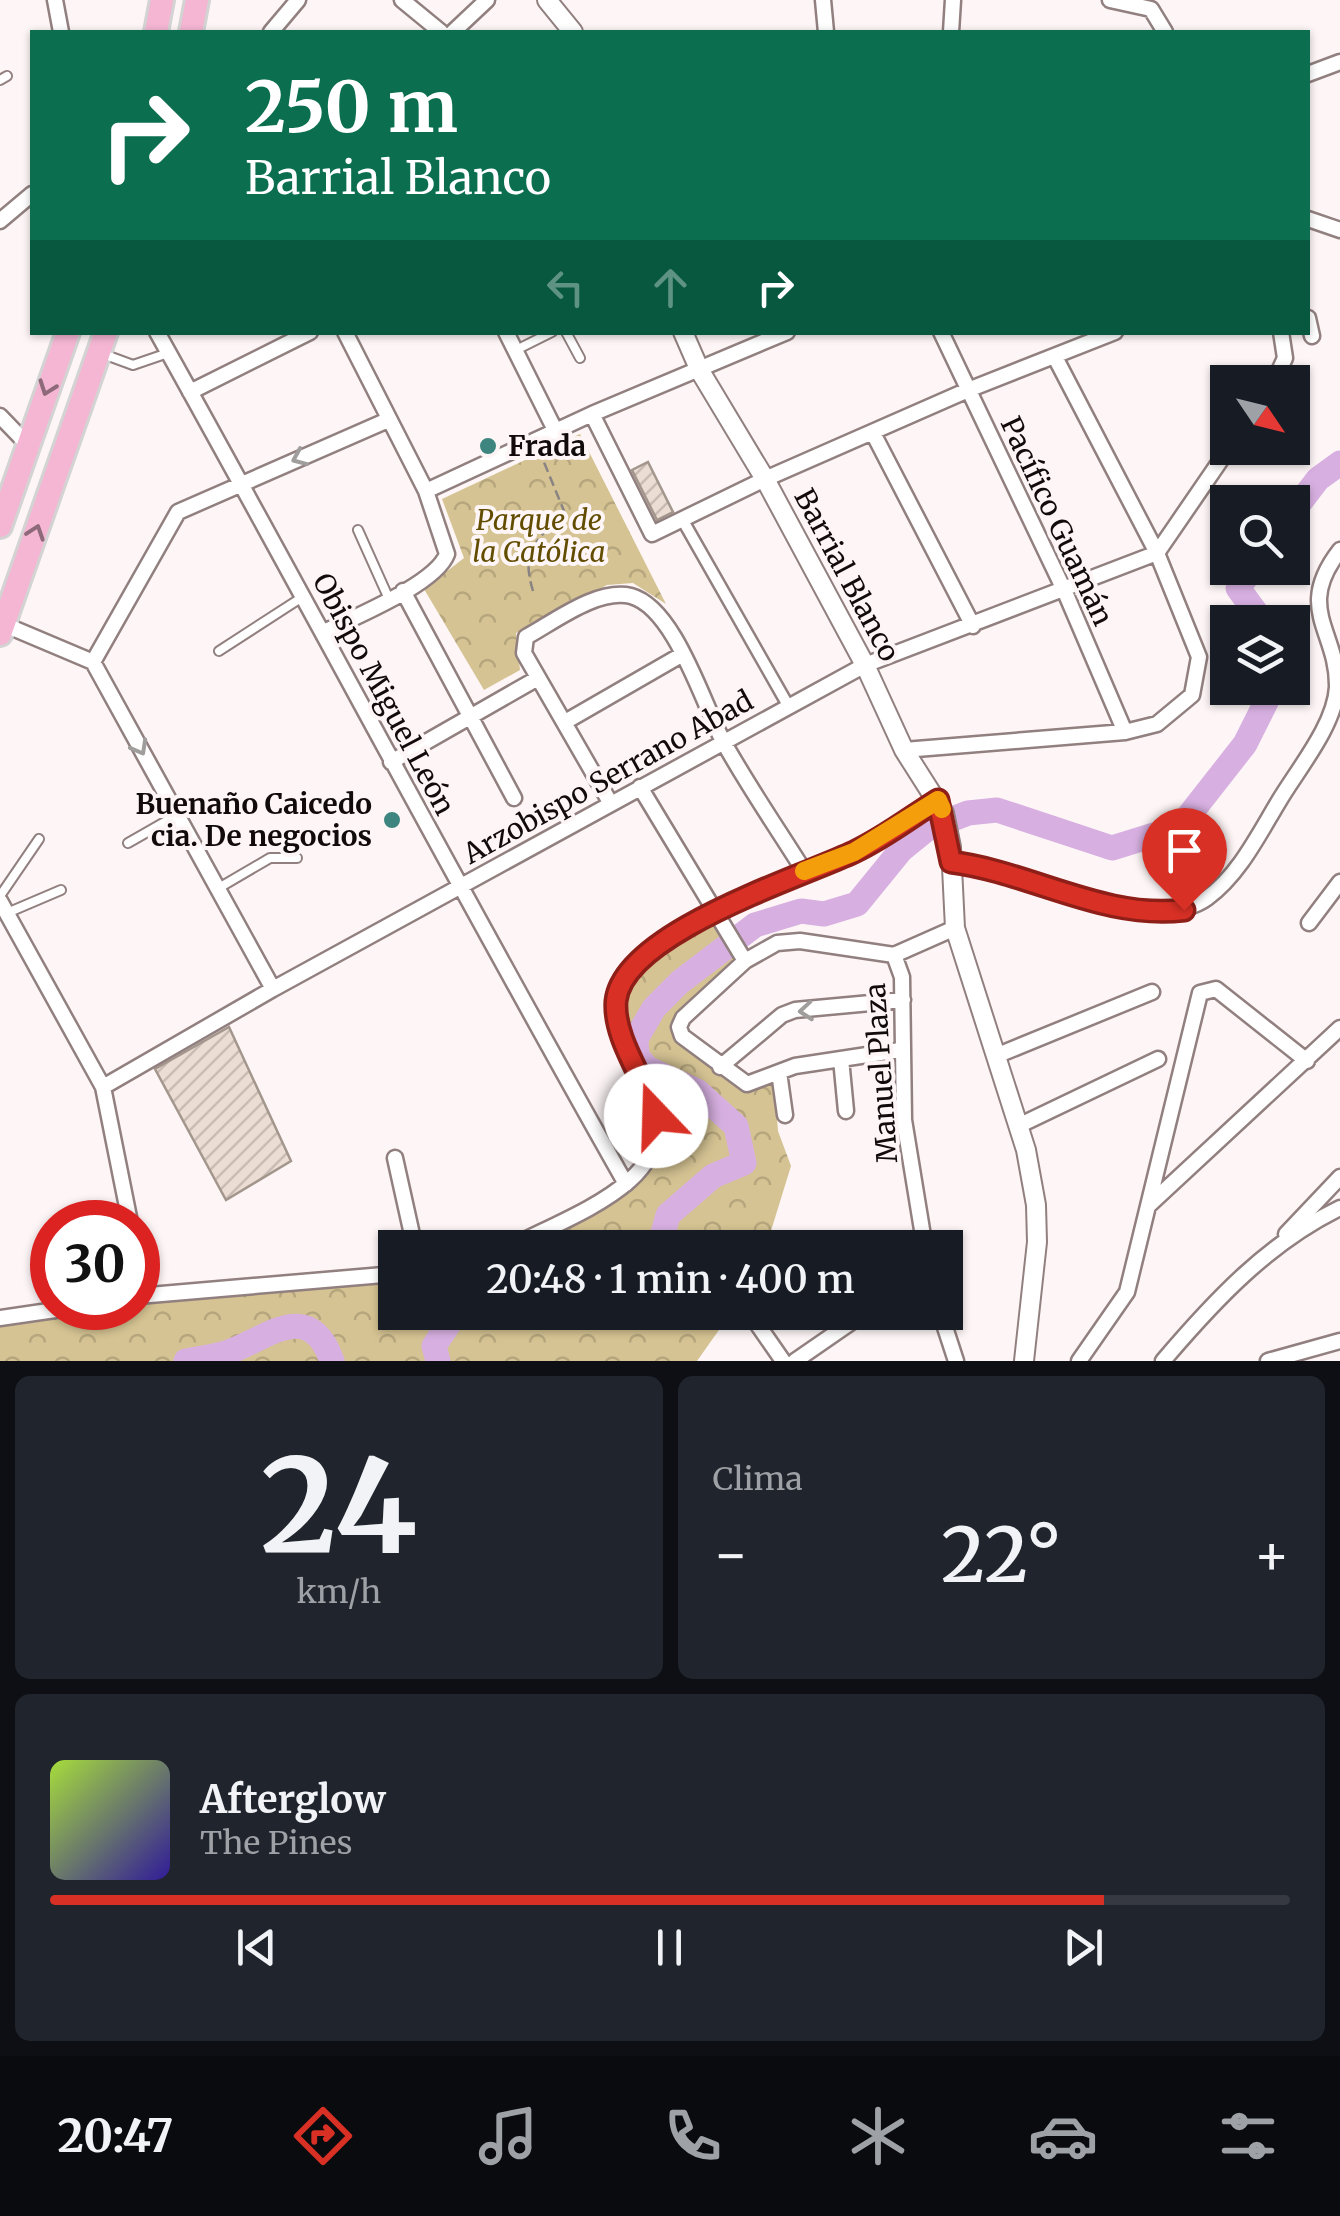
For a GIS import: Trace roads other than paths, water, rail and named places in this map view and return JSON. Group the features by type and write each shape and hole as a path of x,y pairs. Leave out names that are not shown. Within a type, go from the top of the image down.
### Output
{"main road":[{"path":"156,30 162,0"},
{"path":"191,30 197,0"},
{"path":"0,526 67,335"},
{"path":"2,628 103,342"}],"street":[{"path":"55,0 61,30"},
{"path":"273,30 298,0"},
{"path":"402,0 439,30"},
{"path":"455,30 487,0"},
{"path":"951,30 953,0"},
{"path":"1110,0 1145,6 1159,18 1164,30"},
{"path":"822,1 826,30"},
{"path":"555,2 573,30"},
{"path":"1310,73 1340,62"},
{"path":"0,222 30,196"},
{"path":"1310,220 1340,230"},
{"path":"1310,327 1312,336"},
{"name":"Obispo Miguel León","path":"159,335 324,632 458,888 626,1184"},
{"path":"190,392 304,335"},
{"path":"324,632 396,595 442,565 447,554 426,491 347,335"},
{"path":"508,335 555,430"},
{"name":"Barrial Blanco","path":"684,335 700,371 765,479 865,665 904,750 941,806 951,854 955,928 998,1055 1036,1205 1037,1242 1027,1324"},
{"path":"426,491 555,430 780,335"},
{"name":"Pacífico Guamán","path":"942,335 1065,592 1126,732"},
{"path":"592,414 649,532 657,533 765,479 968,390 1108,335"},
{"path":"1281,335 1285,358 1282,365"},
{"path":"904,750 1126,732 1157,724 1180,710 1198,678 1199,657 1157,553 1055,357"},
{"path":"0,416 27,444"},
{"path":"94,662 174,516 388,420"},
{"path":"873,433 973,626"},
{"path":"1157,553 1217,465"},
{"path":"682,519 789,707"},
{"path":"951,854 1082,898 1155,914 1184,910 1206,900 1224,883 1256,839 1334,706 1337,677 1319,616 1320,590 1340,550"},
{"name":"Arzobispo Serrano Abad","path":"104,1087 272,988 865,665 1065,592 1157,553"},
{"path":"611,804 524,653 526,637 598,599 617,594 647,604 683,654 723,740 804,871"},
{"path":"396,595 472,715 514,798"},
{"path":"2,628 94,662 272,988"},
{"path":"566,722 683,654"},
{"path":"390,762 538,678"},
{"path":"640,788 742,957"},
{"path":"542,1230 626,1184 643,1167 657,1131 651,1100 618,1023 616,1000 624,976 641,958 804,871 854,852 941,806"},
{"path":"1309,922 1340,882"},
{"path":"2,903 104,1087 126,1200"},
{"path":"900,1050 779,1072 747,1084 682,1036 679,1027 683,1018 742,957 788,940 894,955 955,928"},
{"name":"Manuel Plaza","path":"894,955 902,976 900,1050 904,1120 922,1230"},
{"path":"1079,1361 1120,1308 1200,993 1216,989 1307,1061"},
{"path":"998,1055 1152,992"},
{"path":"720,1067 794,1010 902,1000"},
{"path":"1148,1207 1340,1028"},
{"path":"1018,1126 1158,1058"},
{"path":"840,1059 846,1111"},
{"path":"779,1072 785,1115"},
{"path":"395,1158 411,1230"},
{"path":"1163,1361 1208,1307 1269,1252 1340,1177"},
{"path":"1269,1252 1340,1208"},
{"path":"160,1293 378,1275"},
{"path":"0,1318 30,1314"},
{"path":"1012,1361 1027,1324"},
{"path":"1024,1361 1027,1324"},
{"path":"761,1330 783,1361"},
{"path":"794,1361 840,1330"},
{"path":"946,1330 956,1361"},
{"path":"1268,1361 1317,1354 1340,1341"}],"lane":[{"path":"516,350 546,335"},
{"path":"568,335 580,358"},
{"path":"103,342 134,366 168,353"},
{"path":"358,530 396,595"},
{"path":"219,651 304,596"},
{"path":"128,843 177,815"},
{"path":"2,903 39,839"},
{"path":"217,889 270,858 297,858"},
{"path":"2,903 61,890"}],"waterway":[{"path":"1310,489 1340,463"},
{"path":"1240,585 1238,588 1250,605"},
{"path":"664,1230 668,1215 713,1176 744,1163 736,1126 697,1091 647,1068 637,1056 636,1039 654,1008 680,982 755,925 801,911 824,914 857,904 901,850 927,829 968,813 997,810 1112,848 1180,827 1245,744 1264,705"},
{"path":"186,1361 226,1353 270,1333 298,1326 311,1330 322,1341 332,1361"},
{"path":"438,1361 434,1346 445,1330"}],"place":[{"name":"Frada","path":"488,446"},
{"name":"Buenaño Caicedo cia. De negocios","path":"392,820"}],"park label":[{"name":"Parque de la Católica","path":"539,536"}]}
